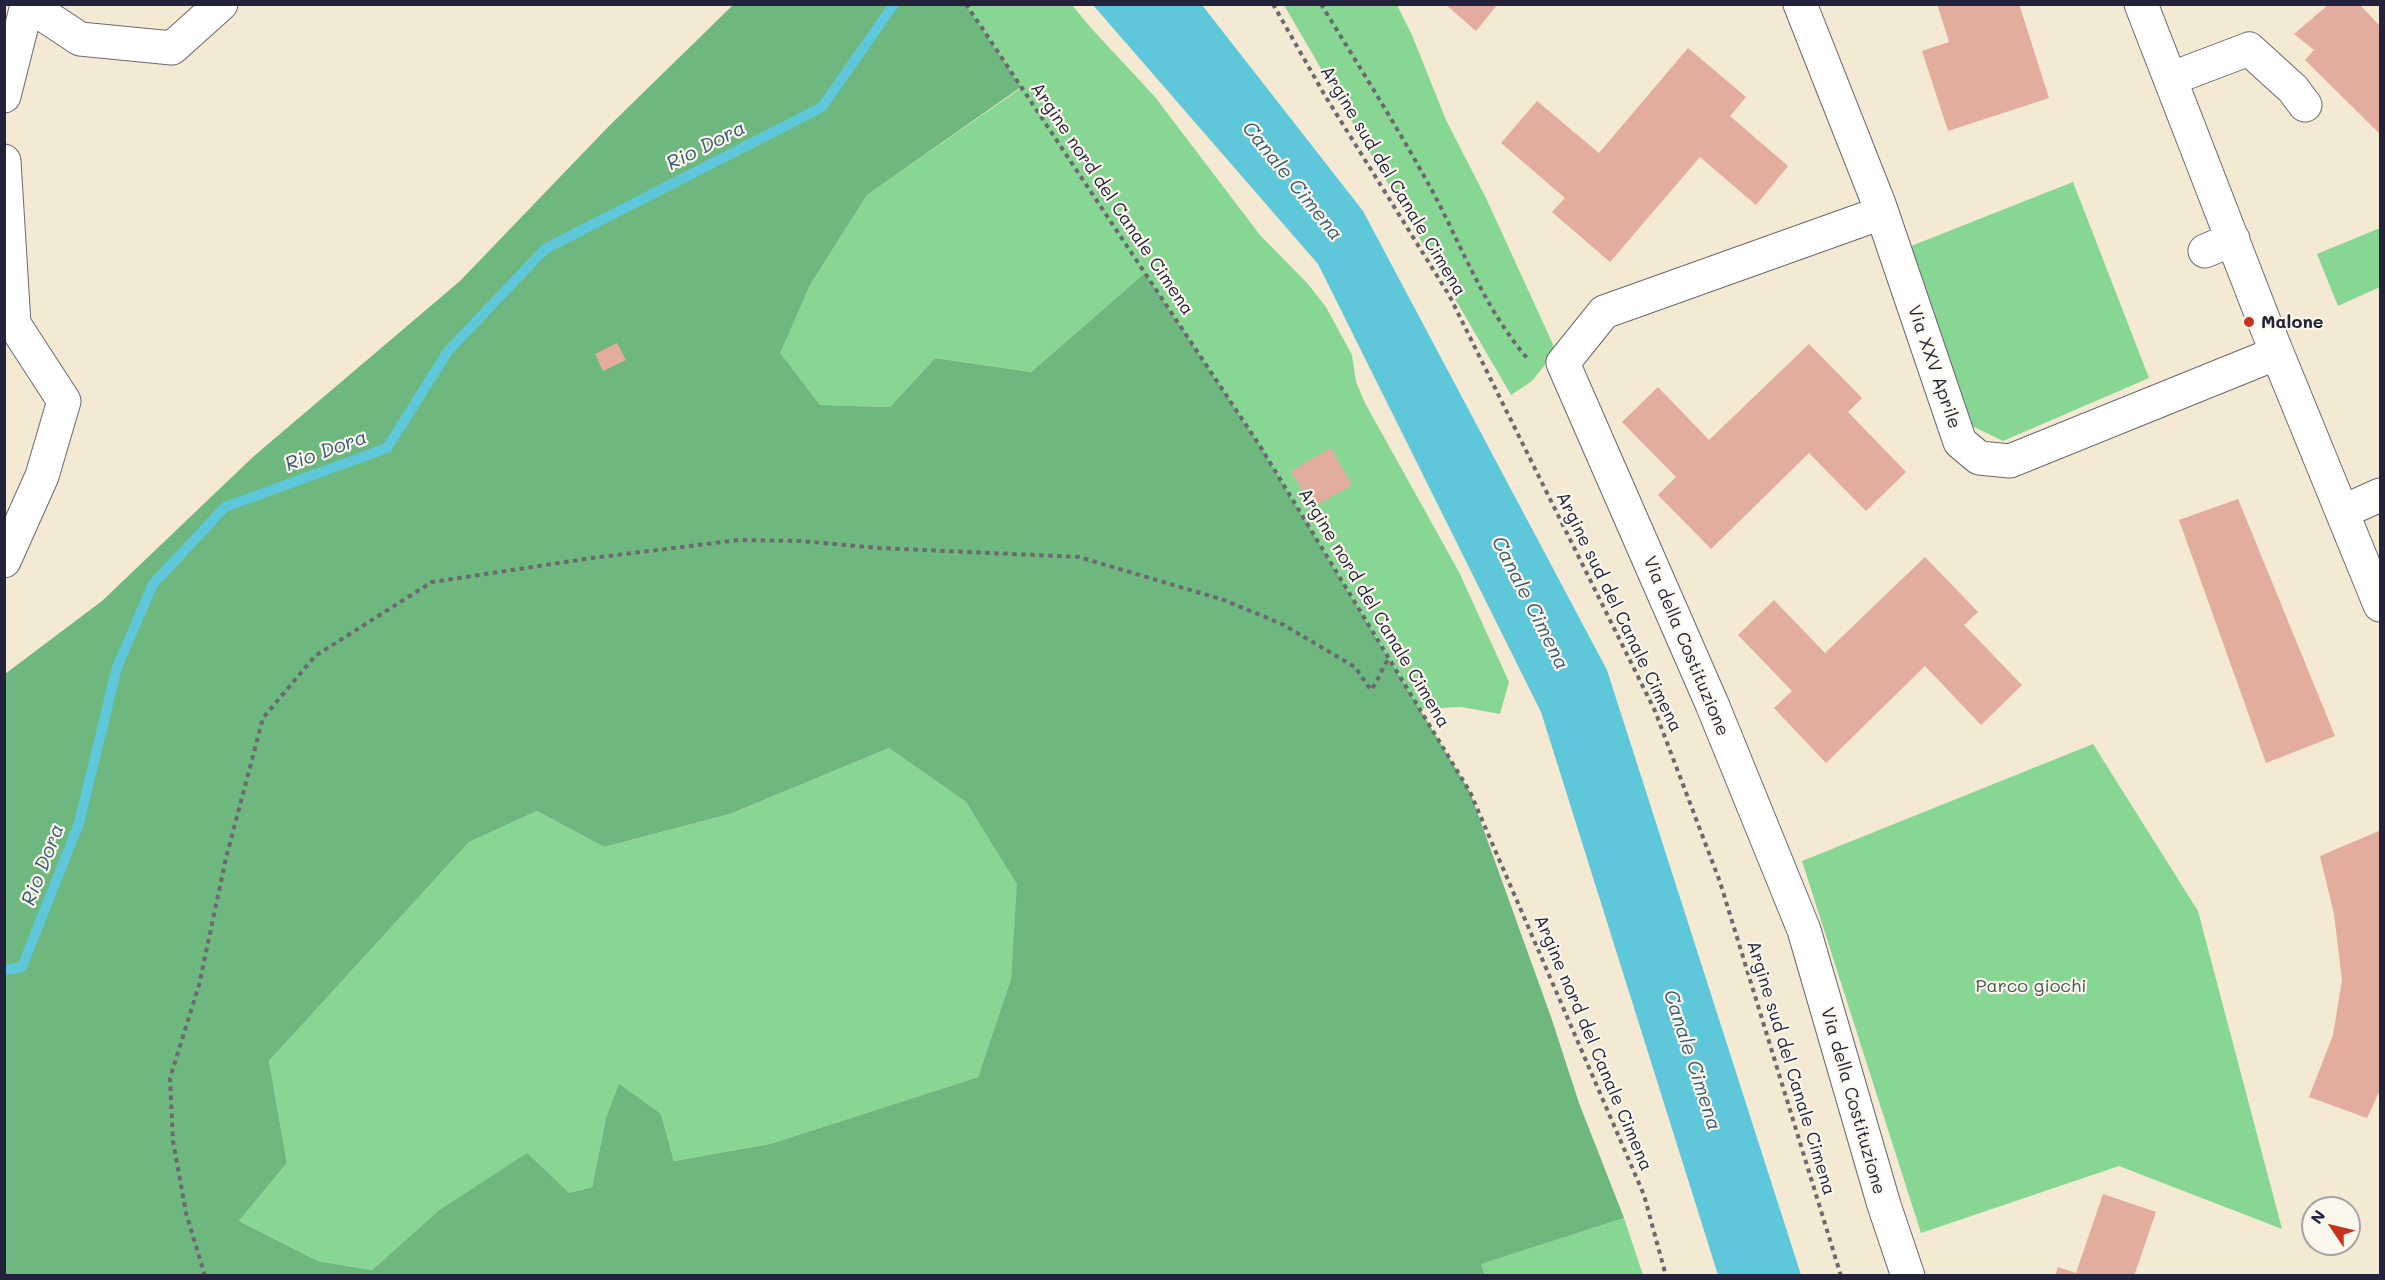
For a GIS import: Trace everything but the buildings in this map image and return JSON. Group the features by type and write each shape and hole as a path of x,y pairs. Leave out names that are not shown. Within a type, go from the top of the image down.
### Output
{"street":[{"path":"4,96 27,5 80,39 172,48 221,4"},
{"name":"Via XXV Aprile","path":"1800,4 1881,213 1960,441 1979,458 2010,461 2199,372 2277,353"},
{"path":"2141,4 2170,79 2219,245 2277,353 2380,605"},
{"path":"2170,79 2249,49 2293,88 2305,105"},
{"path":"4,161 14,324 64,401 42,477 4,561"},
{"path":"1563,363 1604,312 1881,213"},
{"name":"Via della Costituzione","path":"1563,363 1712,704 1804,930 1884,1205 1908,1275"},
{"path":"2342,512 2380,495"}],"path":[{"name":"Argine nord del Canale Cimena","path":"966,4 1260,446 1470,792 1644,1195 1666,1275"},
{"name":"Argine sud del Canale Cimena","path":"1273,4 1324,94 1449,295 1655,711 1720,882 1841,1275"},
{"path":"1321,4 1434,196 1482,293 1508,336 1537,371 1563,363"},
{"path":"205,1275 186,1213 175,1151 170,1078 199,986 226,858 263,718 315,656 432,582 592,558 739,540 801,541 879,548 1079,557 1224,600 1282,624 1355,667 1371,690 1389,658"}],"green space":[{"path":"734,4 966,5 1021,87 867,195 810,285 780,353 820,405 890,407 935,358 1031,372 1145,273 1260,446 1470,792 1551,1017 1579,1103 1624,1218 1481,1264 1485,1276 5,1276 5,674 102,601 254,456 460,281 609,126","holes":["889,748 966,802 1017,884 1011,979 978,1077 770,1144 674,1161 661,1114 619,1084 606,1118 592,1187 569,1193 527,1153 438,1211 372,1270 318,1261 239,1221 287,1163 269,1061 469,842 537,811 604,847 730,814"]},
{"path":"966,5 1072,5 1155,97 1260,235 1308,284 1326,307 1352,355 1356,382 1365,403 1459,572 1509,682 1500,714 1461,707 1420,709 1260,446 1145,273 1031,372 935,358 890,407 820,405 779,353 810,285 867,195 1021,88"},
{"path":"1284,5 1397,5 1412,35 1446,120 1486,198 1556,351 1532,381 1511,395"},
{"path":"2073,182 2149,378 2003,441 1968,424 1901,250"},
{"path":"2380,228 2380,287 2338,306 2317,254"},
{"name":"Parco giochi","path":"2093,744 2198,911 2282,1229 2119,1166 1921,1233 1802,861"},
{"path":"889,748 966,802 1018,884 1011,979 978,1077 770,1144 674,1161 661,1114 606,1118 592,1187 569,1193 438,1211 372,1270 318,1261 239,1221 287,1163 269,1061 469,842 537,811 604,847 730,814"},
{"path":"1624,1218 1643,1275 1485,1275 1480,1264"}],"water":[{"name":"Canale Cimena","path":"1093,5 1202,5 1363,211 1607,670 1801,1275 1718,1275 1541,712 1318,264"}],"waterway":[{"name":"Rio Dora","path":"4,970 22,967 79,823 117,667 153,584 225,507 387,448 448,351 545,249 822,107 894,4"}],"place":[{"name":"Malone","path":"2249,322"}]}
